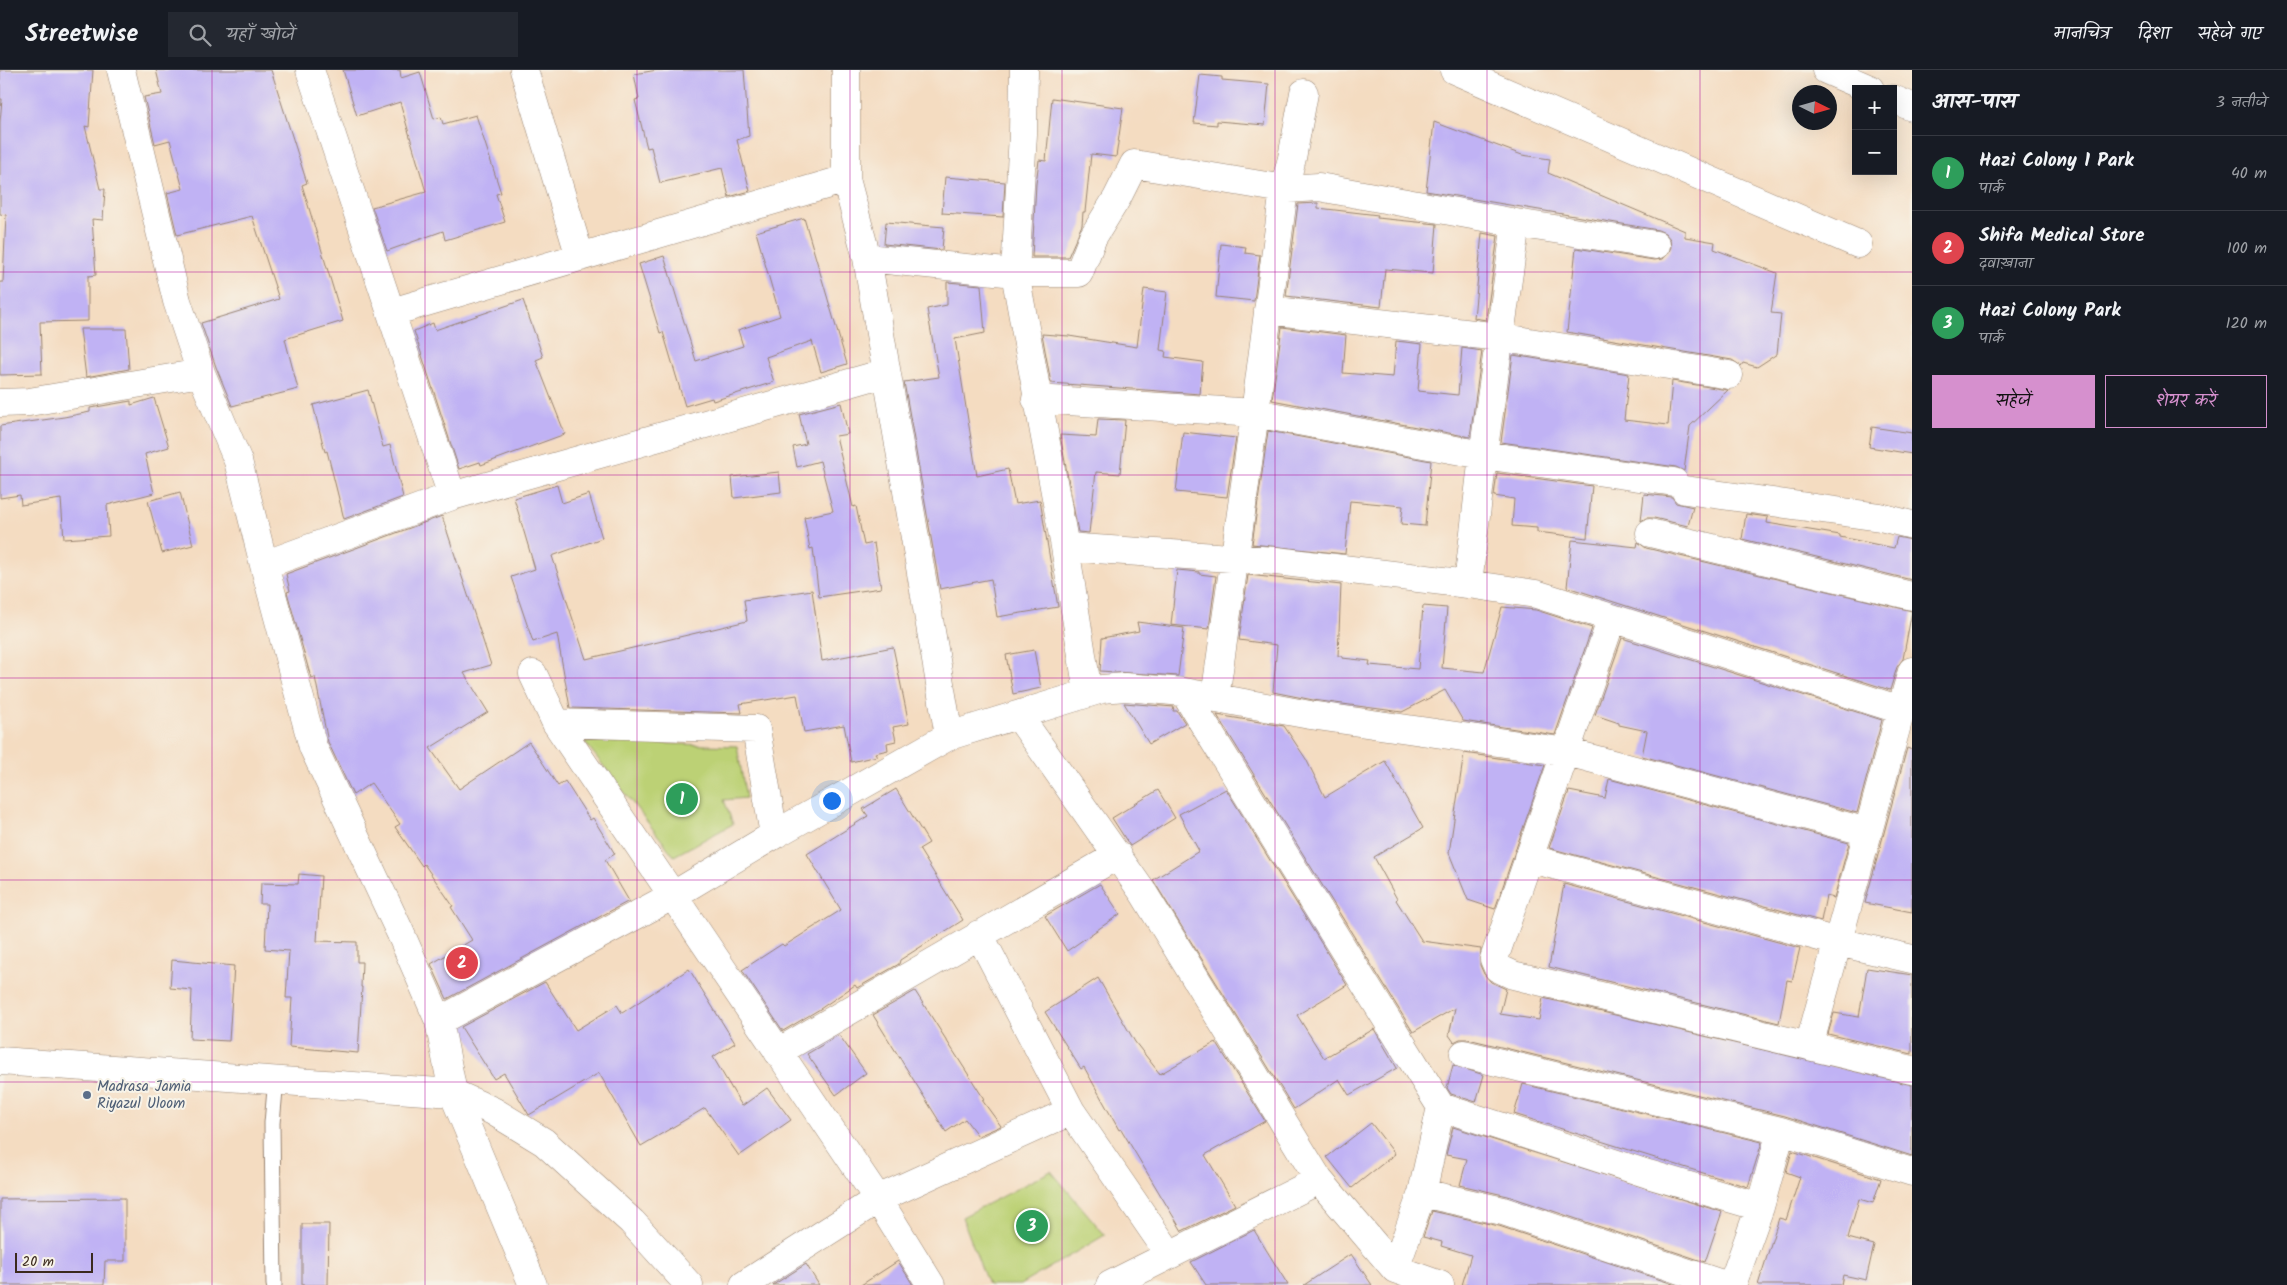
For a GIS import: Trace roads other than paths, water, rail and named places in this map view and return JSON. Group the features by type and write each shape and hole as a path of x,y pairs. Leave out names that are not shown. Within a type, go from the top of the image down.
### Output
{"street":[{"path":"121,70 178,301 201,373 238,461 264,565 314,747 396,923 439,1021 453,1093 533,1285"},
{"path":"310,70 452,496"},
{"path":"524,70 580,257"},
{"path":"846,70 846,179 866,258 949,736"},
{"path":"1024,70 1023,134 1014,273 1065,547 1088,693"},
{"path":"1454,70 1858,244"},
{"path":"1826,70 1861,85"},
{"path":"1215,698 1284,189 1292,158 1304,92"},
{"path":"1897,101 1912,107"},
{"path":"866,258 1014,273 1079,274 1093,237 1117,198 1134,164 1284,189 1319,187 1516,223 1656,245"},
{"path":"392,312 846,179"},
{"path":"1468,584 1483,455 1516,223"},
{"path":"1268,310 1499,337 1729,375"},
{"path":"0,403 29,402 201,373"},
{"path":"264,565 452,496 885,373"},
{"path":"1036,399 1255,413 1483,455 1880,518 1912,525"},
{"path":"1650,533 1912,596"},
{"path":"1065,547 1235,557 1468,584 1536,594 1901,710"},
{"path":"1612,618 1494,959 1498,968 1513,975 1912,1070"},
{"path":"1809,1046 1912,672"},
{"path":"533,674 556,723 878,1199 931,1285"},
{"path":"439,1021 672,896 774,835 949,736 1102,689 1125,687 1184,692 1310,715 1567,752 1868,832"},
{"path":"1184,692 1441,1107 1648,1174 1760,1207"},
{"path":"1018,715 1118,855 1319,1180 1395,1269 1440,1285"},
{"path":"556,723 756,729 774,835"},
{"path":"778,1052 1118,855"},
{"path":"1528,858 1838,942 1912,959"},
{"path":"979,934 1071,1111 1170,1255"},
{"path":"1464,1054 1781,1131 1912,1172"},
{"path":"0,1062 276,1079 453,1093 493,1111 544,1142 632,1222 689,1285"},
{"path":"1395,1269 1422,1193 1441,1107"},
{"path":"744,1285 878,1199 1071,1111"},
{"path":"1732,1285 1760,1207 1781,1131"},
{"path":"1110,1285 1319,1180"},
{"path":"1422,1193 1503,1210 1725,1285"}],"lane":[{"path":"274,1285 272,1124 276,1079"}],"place":[{"name":"Hazi Colony 1 Park","path":"682,799"},
{"name":"Shifa Medical Store","path":"462,963"},
{"name":"Madrasa Jamia Riyazul Uloom","path":"87,1095"},
{"name":"Hazi Colony Park","path":"1032,1226"}]}
